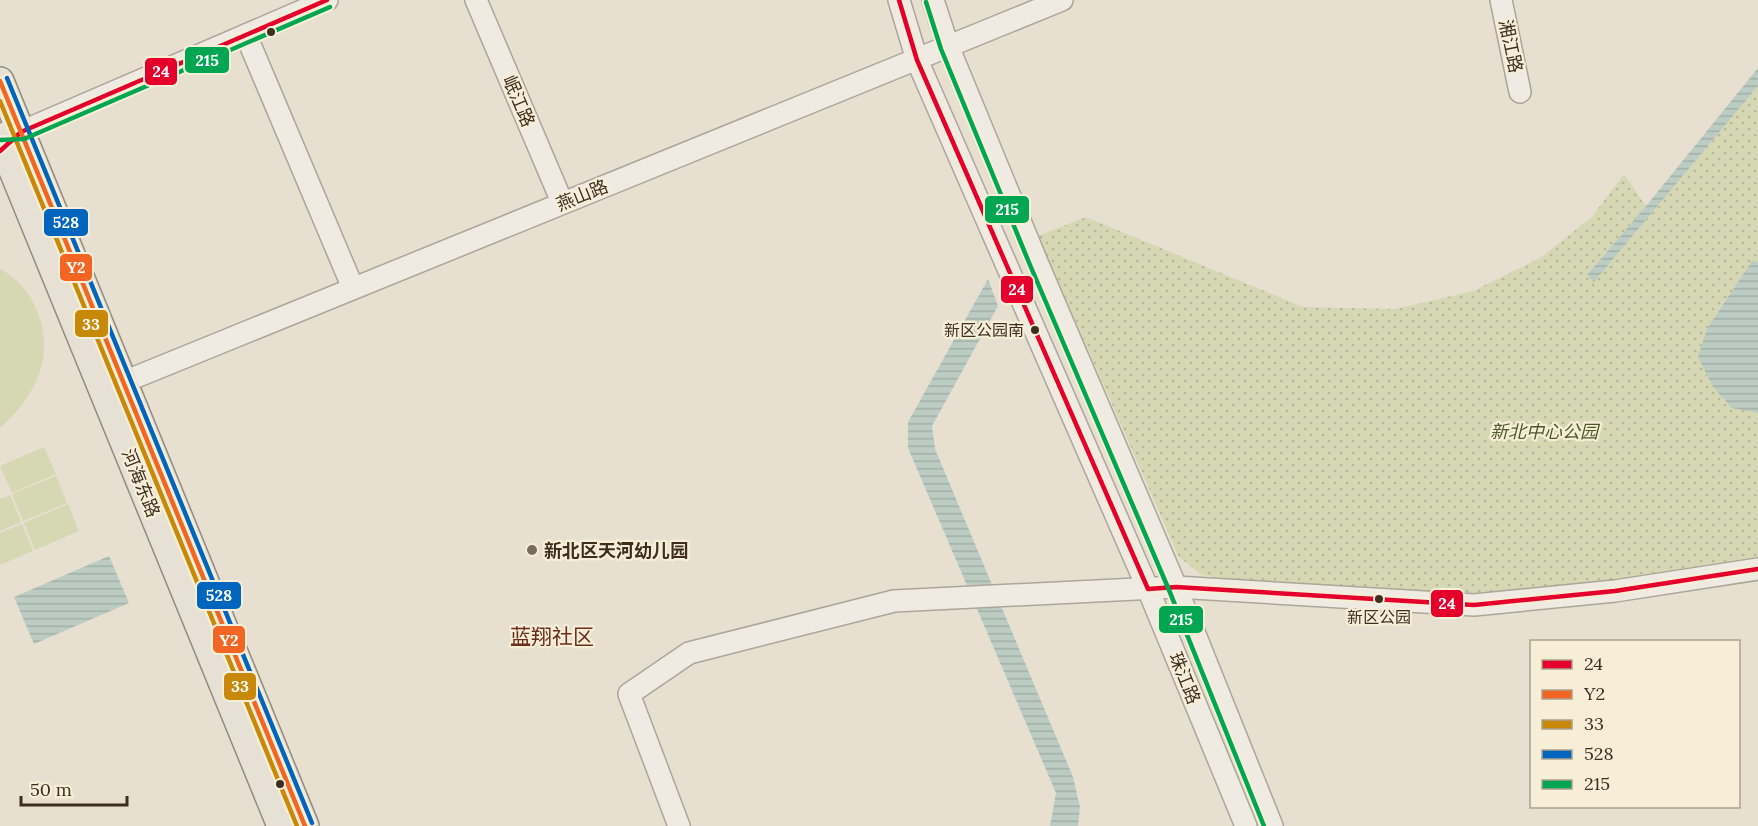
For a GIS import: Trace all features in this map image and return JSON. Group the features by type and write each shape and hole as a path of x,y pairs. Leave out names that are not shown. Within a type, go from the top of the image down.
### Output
{"main road":[{"name":"河海东路","path":"0,81 5,141 305,826"},
{"name":"河海东路","path":"113,386 281,826"}],"street":[{"path":"5,141 327,0"},
{"name":"岷江路","path":"477,0 562,202"},
{"name":"珠江路","path":"899,0 917,60 1148,589 1246,826"},
{"name":"珠江路","path":"933,0 948,46 1037,262 1176,587 1272,826"},
{"name":"燕山路","path":"113,386 1062,0"},
{"name":"湘江路","path":"1501,0 1520,92"},
{"path":"246,35 353,288"},
{"path":"679,826 629,694 689,653 894,601 1176,587 1474,605 1615,591 1758,569"}],"green space":[{"name":"新北中心公园","path":"1758,86 1758,561 1614,583 1472,596 1227,579 1202,575 1179,557 1038,236 1086,217 1303,307 1396,309 1473,291 1540,258 1591,218 1624,174 1646,206 1587,275 1594,282"},
{"path":"0,269 17,281 30,297 42,326 44,343 43,359 32,389 23,403 0,428"},
{"path":"44,447 56,474 12,493 0,466"},
{"path":"56,476 67,503 23,521 12,494"},
{"path":"10,495 21,522 0,531 0,499"},
{"path":"68,504 79,531 35,550 24,523"},
{"path":"22,524 33,551 0,565 0,533"}],"shaded area":[{"path":"1758,68 1758,86 1594,282 1587,275"},
{"path":"1752,261 1758,262 1758,413 1732,408 1713,387 1698,357 1707,329"},
{"path":"988,279 998,306 932,426 935,449 1073,777 1080,807 1078,826 1050,826 1056,793 908,448 908,422"},
{"path":"109,556 129,603 34,644 14,597"}],"transit line":[{"name":"24","path":"0,151 21,132 327,0"},
{"name":"24","path":"899,0 917,60 1148,589 1176,587 1474,605 1615,591 1758,569"},
{"name":"215","path":"926,2 941,49 1030,265 1169,590 1264,826"},
{"name":"215","path":"0,140 24,139 330,7"},
{"name":"528","path":"7,78 312,823"},
{"name":"Y2","path":"0,81 305,826"},
{"name":"33","path":"0,101 297,826"}],"place":[{"name":"新区公园南","path":"1035,330"},
{"name":"新北区天河幼儿园","path":"532,550"},
{"name":"新区公园","path":"1379,599"}],"district":[{"name":"蓝翔社区","path":"552,636"}]}
